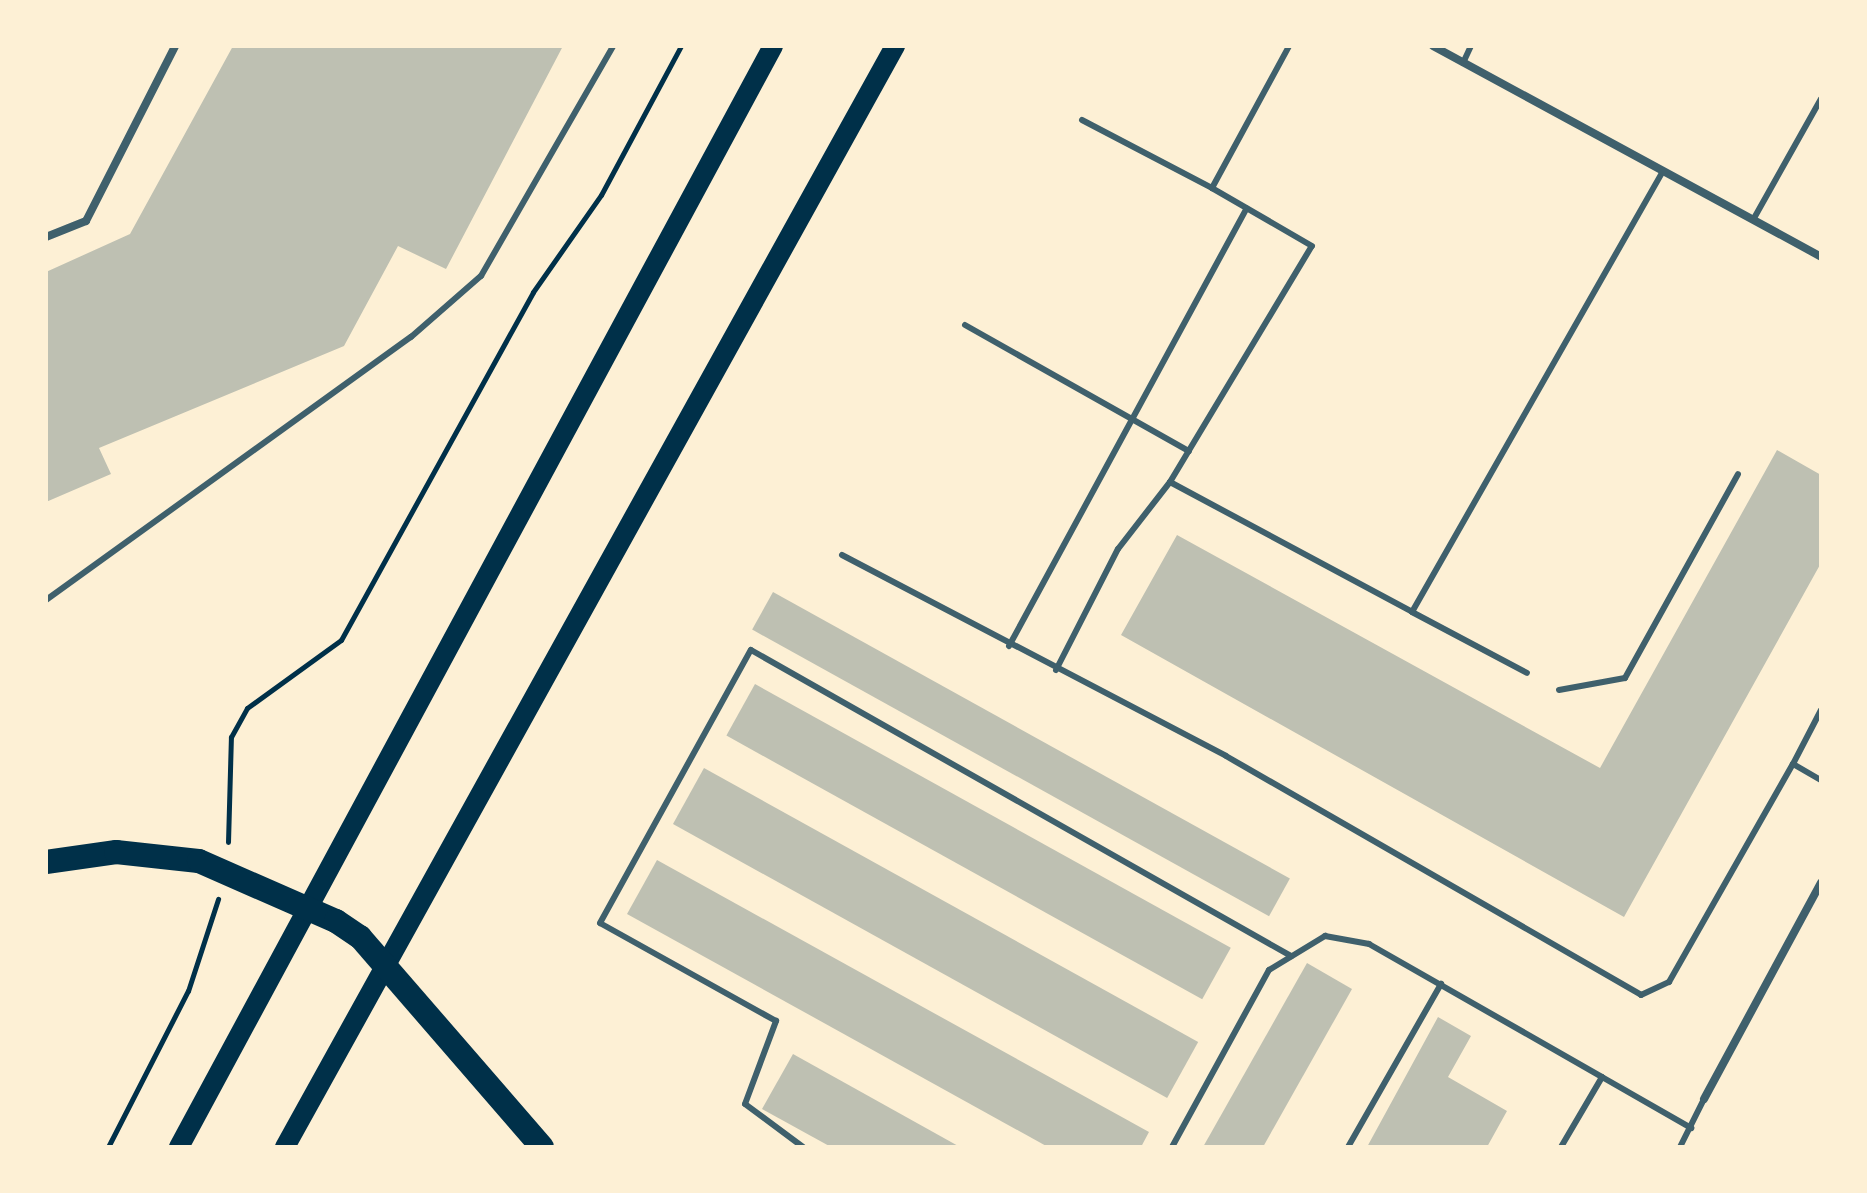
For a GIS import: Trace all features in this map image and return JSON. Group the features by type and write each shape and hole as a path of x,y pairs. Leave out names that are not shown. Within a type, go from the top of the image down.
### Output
{"highway":[{"path":"46,862 130,853 225,869 360,937 542,1147"}],"main road":[{"path":"179,1147 310,910 773,46"},
{"path":"285,1147 895,46"}],"street":[{"path":"46,237 86,221 175,46"},
{"path":"1433,46 1821,257"},
{"path":"1704,1099 1821,883"}],"lane":[{"path":"46,600 411,337 481,276 613,46"},
{"path":"1212,188 1289,46"},
{"path":"1463,63 1471,46"},
{"path":"1753,220 1821,99"},
{"path":"1056,670 1118,549 1170,482 1312,246 1212,188 1082,120"},
{"path":"1412,612 1663,171"},
{"path":"1009,646 1247,208"},
{"path":"965,325 1189,451"},
{"path":"1559,690 1625,678 1738,474"},
{"path":"1170,482 1527,673"},
{"path":"842,555 1009,646 1226,756 1641,995 1669,982 1821,710"},
{"path":"803,1147 745,1104 776,1021 600,923 751,650 1291,956"},
{"path":"1793,764 1821,780"},
{"path":"1172,1147 1269,970 1325,936 1369,944 1691,1128"},
{"path":"1348,1147 1441,984"},
{"path":"1561,1147 1602,1077"},
{"path":"1680,1147 1704,1099"}],"path":[{"path":"108,1147 188,991 225,869 231,737 247,708 341,640 533,292 601,195 681,46"}],"building":[{"path":"233,46 563,46 446,269 398,246 344,346 99,448 111,474 46,502 46,272 130,234"},
{"path":"1777,450 1821,475 1821,563 1624,917 1121,635 1177,535 1600,768"},
{"path":"773,592 1290,879 1269,916 752,630"},
{"path":"755,684 1231,948 1202,999 726,736"},
{"path":"704,768 1198,1042 1167,1098 673,824"},
{"path":"657,860 1149,1132 1141,1147 1048,1147 627,914"},
{"path":"1307,963 1352,989 1263,1147 1203,1147"},
{"path":"1438,1017 1471,1036 1448,1077 1507,1111 1487,1147 1367,1147"},
{"path":"793,1054 960,1147 831,1147 762,1109"}]}
